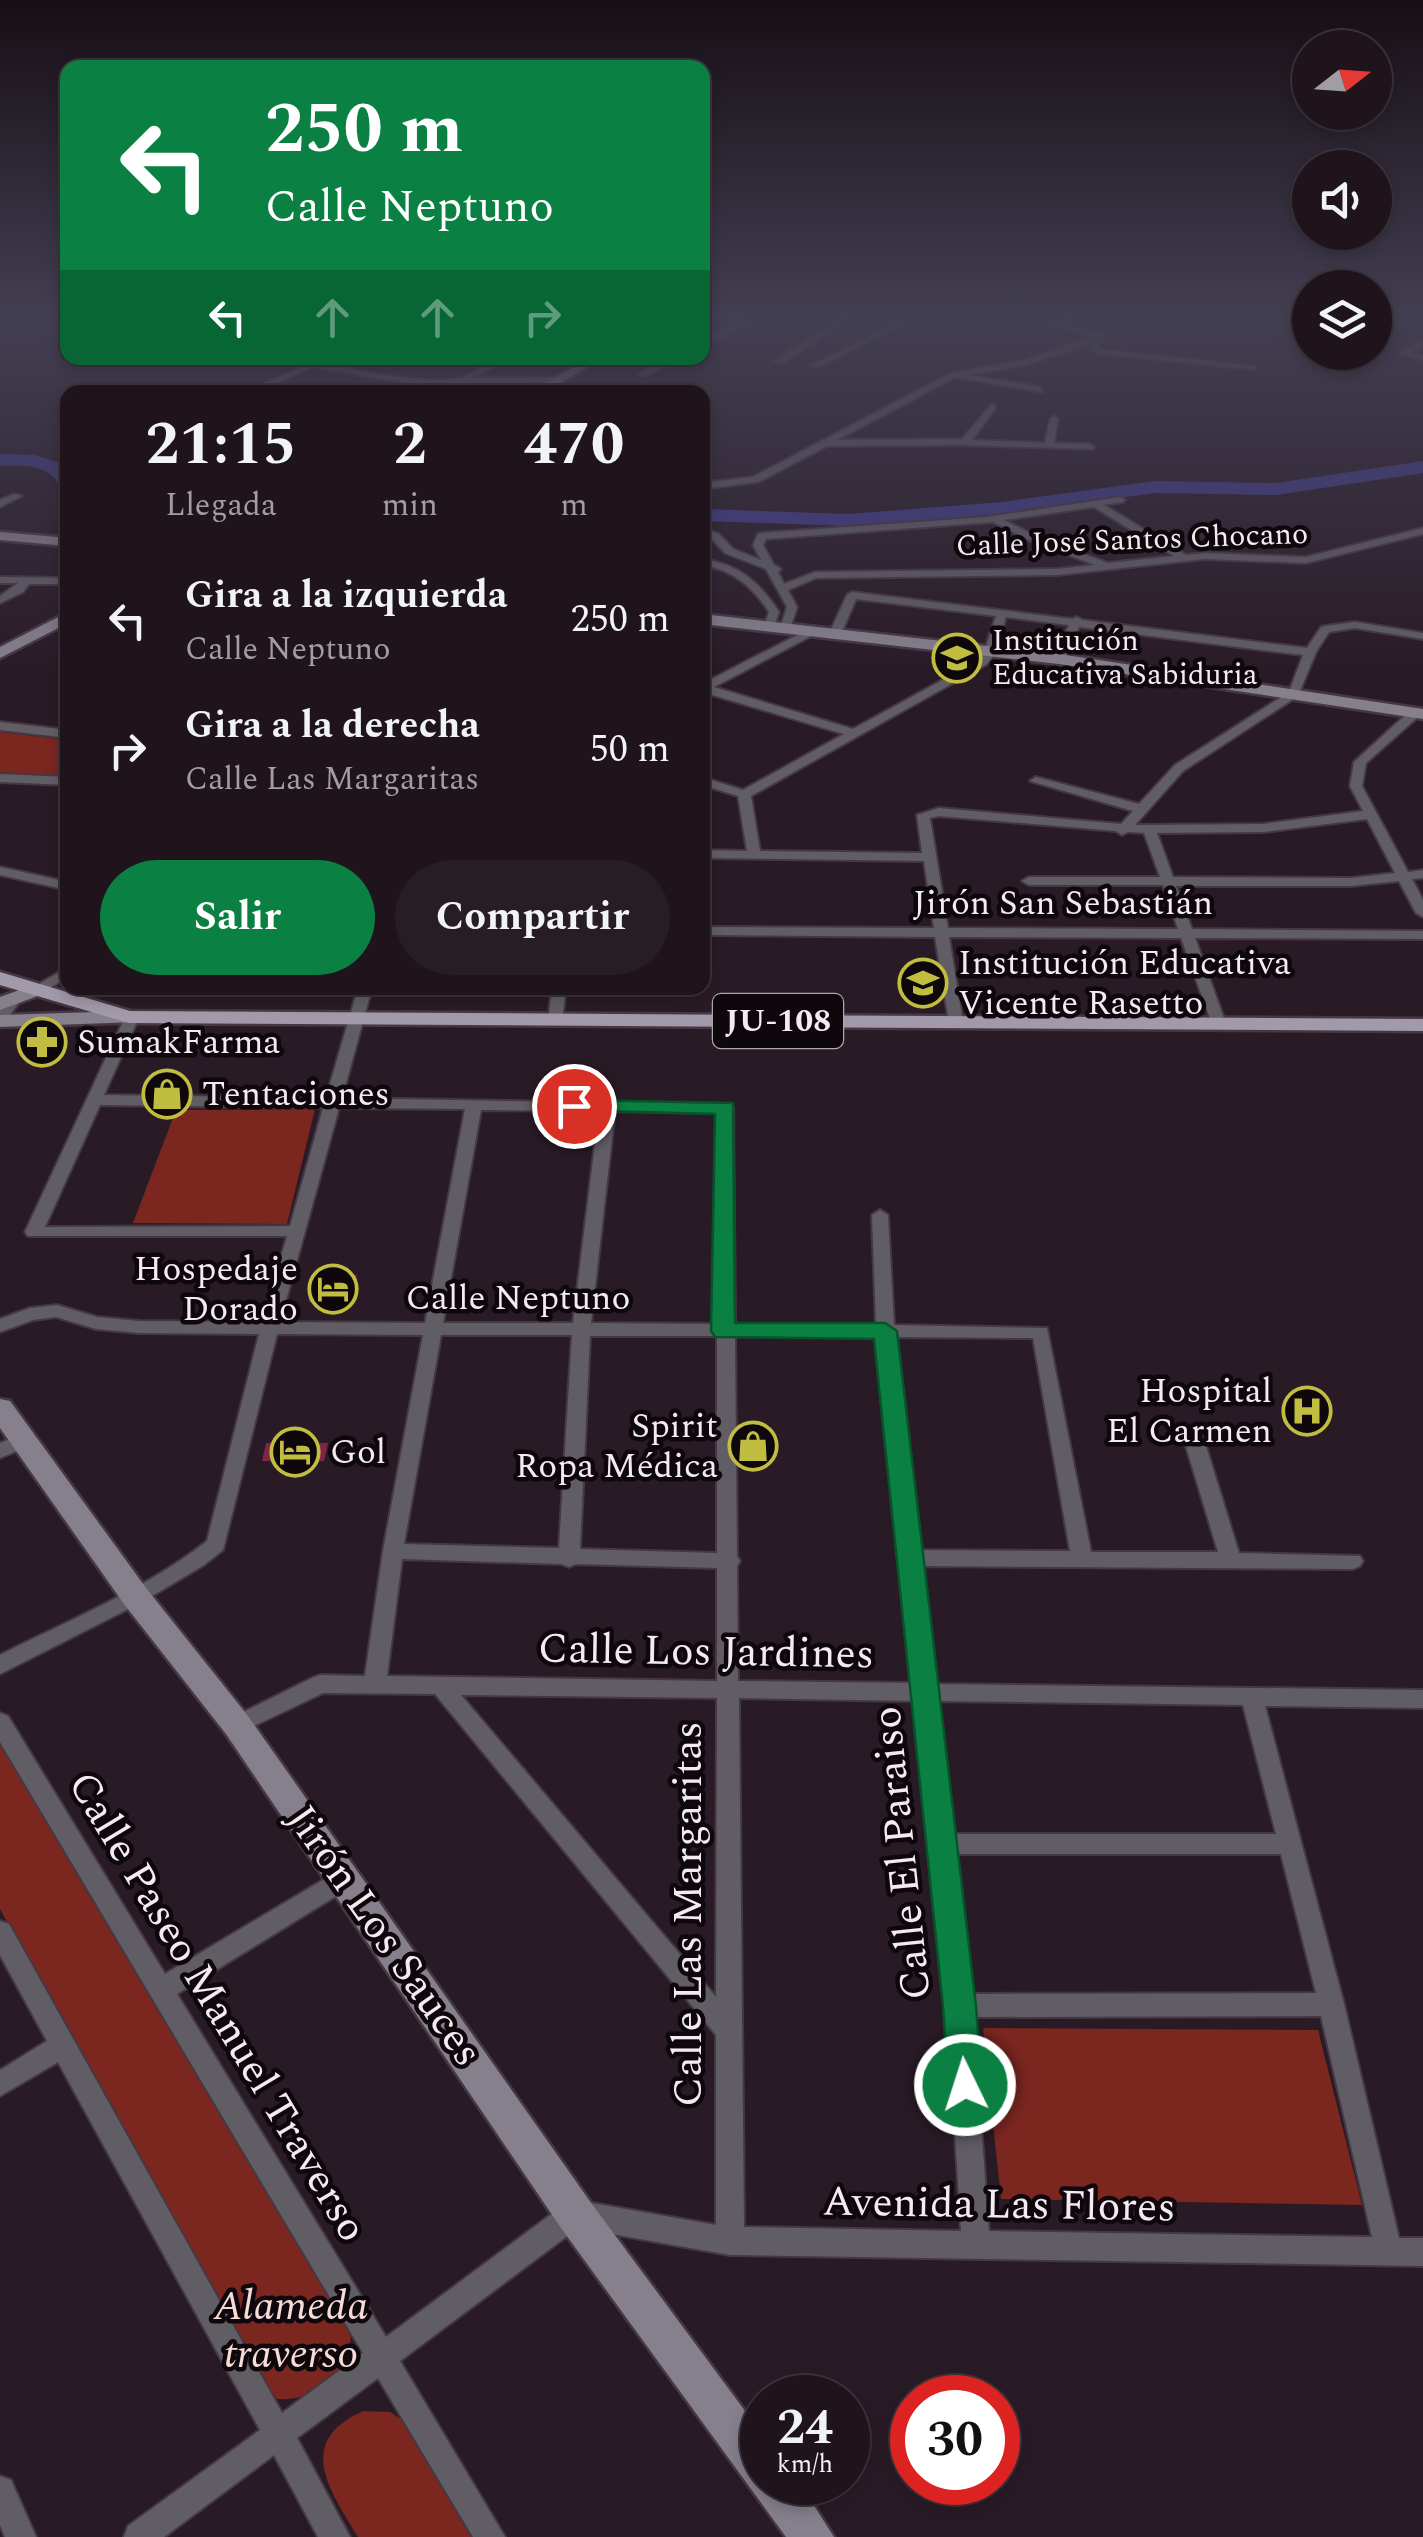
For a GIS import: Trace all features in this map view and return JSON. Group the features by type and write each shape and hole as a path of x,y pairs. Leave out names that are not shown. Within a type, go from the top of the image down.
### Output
{"main road":[{"name":"JU-108","path":"0,978 130,1017 1423,1025"}],"street":[{"path":"710,485 755,480 837,435"},
{"path":"965,442 970,435"},
{"path":"1049,446 1051,435"},
{"path":"824,442 965,442 1089,448"},
{"path":"0,504 18,496"},
{"path":"777,628 793,612 758,545 762,536 995,519 1120,500"},
{"path":"1094,503 1182,557"},
{"path":"995,519 1021,537 1052,543 1107,566"},
{"name":"Calle José Santos Chocano","path":"783,588 815,575 1019,573 1182,557 1319,559 1423,531"},
{"path":"710,533 729,551 772,568 815,575"},
{"path":"0,536 60,541"},
{"path":"710,564 733,569 756,584 774,612 777,628"},
{"path":"0,580 60,581"},
{"path":"0,600 19,590 25,581"},
{"path":"835,634 852,595 1310,652"},
{"path":"710,783 744,794 983,662 1002,614"},
{"path":"710,620 1059,659 1419,713"},
{"path":"1059,659 1077,620"},
{"path":"0,653 60,621"},
{"path":"1122,831 1179,768 1294,694 1310,652 1325,629 1342,625 1423,636"},
{"path":"710,684 811,632"},
{"path":"710,690 855,733"},
{"path":"1419,713 1360,762 1356,786 1423,913"},
{"path":"0,726 60,733"},
{"path":"0,778 60,781"},
{"path":"1036,782 1142,810"},
{"path":"744,794 754,856"},
{"path":"956,1022 920,818 930,812 1122,831 1296,828 1371,814"},
{"path":"1150,831 1219,1024"},
{"path":"710,854 928,857"},
{"path":"0,871 60,884"},
{"path":"1029,881 1351,882 1423,874"},
{"name":"Jirón San Sebastián","path":"710,932 1423,935"},
{"path":"60,976 6,1002 0,1020 130,1017 34,1232 296,1231"},
{"path":"0,1665 198,1560 219,1538 269,1330 363,995"},
{"path":"555,1020 558,995"},
{"path":"93,1100 608,1106 581,1330 569,1559"},
{"path":"376,1684 393,1552 474,1105"},
{"name":"Calle Las Margaritas","path":"608,1106 725,1108 730,2240"},
{"name":"Calle El Paraiso","path":"880,1215 885,1331 960,2006 976,2244"},
{"name":"Calle Neptuno","path":"0,1326 30,1314 57,1311 124,1327 1042,1332 1082,1559"},
{"name":"Jirón Los Sauces","path":"0,1408 12,1446 237,1725 575,2214 740,2439"},
{"path":"1195,1443 1231,1560"},
{"path":"393,1552 730,1561"},
{"path":"910,1558 1353,1561"},
{"name":"Calle Los Jardines","path":"237,1725 320,1684 1423,1698"},
{"path":"440,1686 728,2030"},
{"path":"1252,1697 1331,2004 1388,2252"},
{"name":"Calle Paseo Manuel Traverso","path":"0,1722 490,2537"},
{"path":"942,1844 1290,1844"},
{"path":"160,1990 346,1878"},
{"path":"0,1932 335,2537"},
{"path":"960,2006 1331,2004"},
{"path":"0,2084 61,2046"},
{"path":"140,2537 575,2214"},
{"name":"Avenida Las Flores","path":"575,2214 730,2240 1423,2252"},
{"path":"0,2490 21,2537"},
{"path":"789,2505 812,2537"}],"green space":[{"path":"0,732 60,739 60,776 0,772"},
{"path":"315,1109 287,1224 133,1223 176,1110"},
{"name":"Alameda traverso","path":"0,1742 351,2335 343,2362 326,2384 314,2392 301,2397 273,2398 0,1909"},
{"path":"983,2028 1318,2030 1362,2205 1001,2199"},
{"name":"Alameda traverso","path":"363,2411 390,2412 408,2424 474,2537 358,2537 329,2485 324,2452 329,2437 342,2423"}],"building":[{"name":"Hospedaje Dorado","path":"357,1275 353,1301 309,1302 314,1276"},
{"name":"Gol","path":"266,1443 328,1443 324,1461 262,1461"}],"waterway":[{"path":"0,460 42,462 60,470"},
{"path":"710,515 849,520 1002,508 1155,487 1276,489 1423,467"}],"place":[{"name":"Institución Educativa Sabiduria","path":"957,658"},
{"name":"Institución Educativa Vicente Rasetto","path":"923,983"},
{"name":"SumakFarma","path":"42,1042"},
{"name":"Tentaciones","path":"167,1094"},
{"name":"Hospedaje Dorado","path":"333,1289"},
{"name":"Hospital El Carmen","path":"1307,1411"},
{"name":"Spirit Ropa Médica","path":"753,1446"},
{"name":"Gol","path":"295,1452"}],"route":[{"path":"574,1106 725,1108 723,1331 885,1331 960,2006 965,2085"}]}
